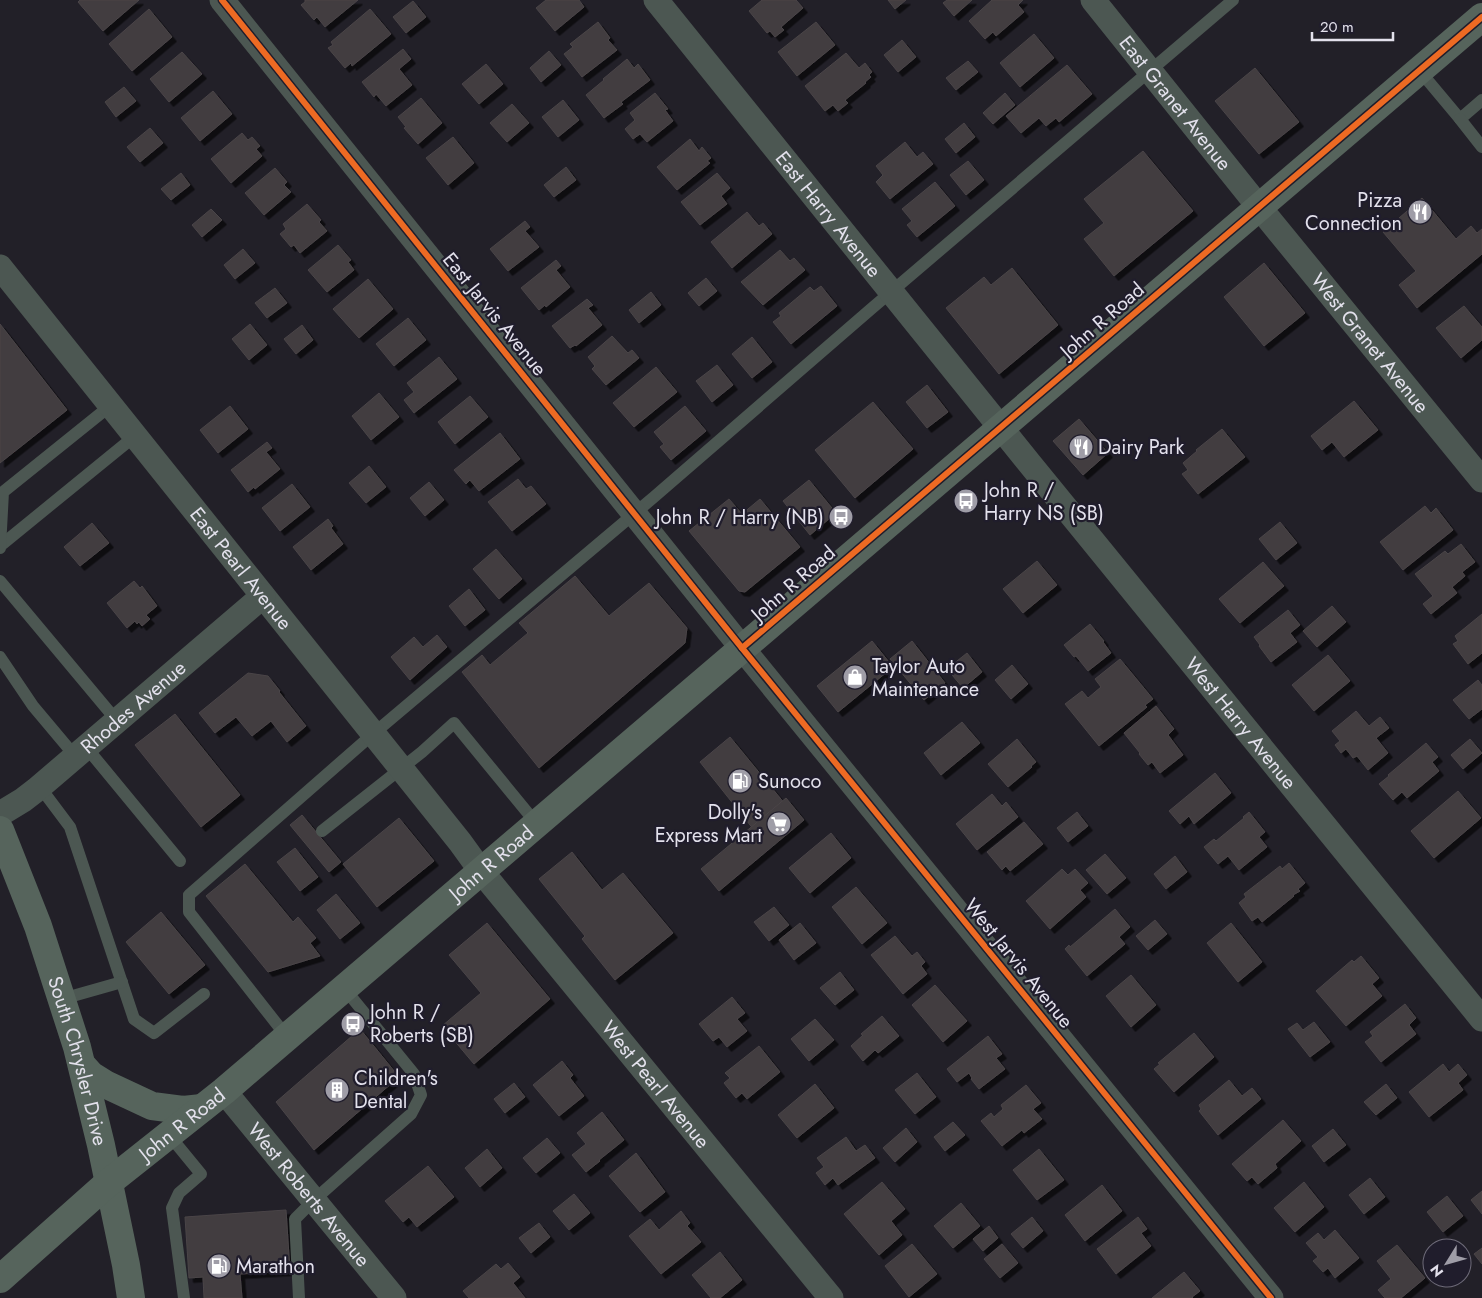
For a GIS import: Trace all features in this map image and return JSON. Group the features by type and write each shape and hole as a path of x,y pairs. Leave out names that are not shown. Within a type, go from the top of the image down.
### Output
{"main road":[{"name":"John R Road","path":"0,1279 108,1183 224,1091 1482,17"},
{"name":"South Chrysler Drive","path":"0,830 38,926 82,1065 126,1265 131,1298"},
{"path":"82,1065 91,1075 152,1106 182,1110 202,1108"}],"street":[{"name":"East Jarvis Avenue","path":"222,0 742,648"},
{"name":"East Harry Avenue","path":"656,0 1000,428"},
{"name":"East Granet Avenue","path":"1093,0 1259,207"},
{"name":"West Granet Avenue","path":"1259,207 1482,480"},
{"name":"East Pearl Avenue","path":"0,267 460,842 481,871"},
{"name":"West Harry Avenue","path":"1000,428 1482,1019"},
{"name":"Rhodes Avenue","path":"0,814 40,787 264,596"},
{"name":"West Jarvis Avenue","path":"742,648 1271,1298"},
{"name":"West Pearl Avenue","path":"481,871 831,1298"},
{"name":"West Roberts Avenue","path":"224,1091 394,1298"}],"lane":[{"path":"287,1037 189,912 189,895 373,734 634,514 1130,89 1149,70 1233,0"},
{"path":"1419,70 1482,147"},
{"path":"1460,119 1482,100"},
{"path":"0,546 3,492 110,406"},
{"path":"0,546 135,436"},
{"path":"0,581 117,720"},
{"path":"0,657 33,706 80,752 180,861"},
{"path":"322,831 422,752 454,722 536,823"},
{"path":"40,787 70,827 134,1019 154,1033 204,994"},
{"path":"62,999 122,982"},
{"path":"299,1298 295,1219 411,1114 421,1095 414,1074 344,988"},
{"path":"168,1135 201,1174 180,1194 172,1208 184,1298"}],"building":[{"path":"80,0 139,0 103,31 78,2"},
{"path":"305,0 358,0 325,27 317,17 314,20 301,5"},
{"path":"546,0 579,0 584,7 555,31 536,8"},
{"path":"762,0 796,0 803,8 781,27 784,30 775,37 770,31 767,33 749,11"},
{"path":"888,0 906,0 895,9"},
{"path":"947,0 972,0 954,16 943,3"},
{"path":"992,0 1023,0 1018,5 1024,12 996,36 993,32 985,39 969,21"},
{"path":"413,1 426,17 406,33 393,17"},
{"path":"149,9 172,37 132,71 109,44"},
{"path":"370,9 391,34 352,66 351,63 345,68 328,48 333,45 331,42"},
{"path":"598,22 610,38 608,40 617,50 582,77 564,54 573,47 570,44"},
{"path":"816,22 835,45 797,76 778,52"},
{"path":"1034,34 1054,58 1020,87 1000,63"},
{"path":"902,40 916,57 898,72 884,55"},
{"path":"403,49 411,59 399,69 412,85 386,106 376,94 374,97 362,82"},
{"path":"549,51 561,65 541,82 530,68"},
{"path":"182,52 202,74 169,102 150,79"},
{"path":"846,53 859,68 865,63 872,72 869,75 871,77 845,100 848,103 838,111 833,105 825,111 805,86"},
{"path":"627,59 634,68 638,64 650,80 621,102 623,104 604,118 586,95"},
{"path":"968,61 978,72 956,90 946,78"},
{"path":"486,64 503,84 479,104 462,84"},
{"path":"1067,65 1092,94 1059,122 1056,118 1046,126 1039,118 1021,133 1006,116"},
{"path":"1255,68 1299,122 1259,154 1215,101"},
{"path":"124,87 136,101 116,117 105,102"},
{"path":"213,91 232,114 200,141 181,118"},
{"path":"655,93 668,109 665,110 673,121 647,142 640,134 633,139 625,129 635,120 630,113"},
{"path":"1005,93 1015,105 993,124 983,113"},
{"path":"421,98 442,123 418,144 404,128 406,127 398,117"},
{"path":"563,100 579,120 558,137 542,117"},
{"path":"512,104 529,123 507,142 490,123"},
{"path":"964,123 975,137 956,153 945,139"},
{"path":"150,128 163,143 140,162 127,147"},
{"path":"242,133 248,140 252,137 260,146 256,149 262,156 231,183 211,159"},
{"path":"453,137 474,163 448,185 426,158"},
{"path":"690,139 699,151 702,147 711,158 707,161 710,163 677,190 657,167"},
{"path":"905,142 917,157 923,152 933,164 890,199 876,182 883,175 876,166"},
{"path":"1143,151 1193,211 1114,276 1084,239 1104,223 1084,199"},
{"path":"968,161 984,180 966,195 950,175"},
{"path":"566,167 576,180 554,197 544,185"},
{"path":"275,168 287,182 284,185 291,192 264,215 245,193"},
{"path":"181,173 190,185 171,200 161,189"},
{"path":"717,173 730,188 721,196 727,204 700,225 681,202"},
{"path":"935,182 955,206 917,237 907,225 912,221 902,209"},
{"path":"1422,198 1456,239 1471,226 1477,233 1482,229 1482,254 1417,308 1399,285 1416,271 1383,232"},
{"path":"307,204 321,220 319,222 327,231 300,253 294,245 291,247 280,234 286,229 283,224"},
{"path":"211,209 222,220 202,237 192,225"},
{"path":"747,212 759,226 763,223 772,234 732,268 711,242"},
{"path":"525,221 530,227 525,231 539,247 508,271 490,249"},
{"path":"338,245 351,260 348,262 354,270 327,292 308,270"},
{"path":"243,249 255,263 235,279 224,265"},
{"path":"780,250 790,261 794,258 805,270 763,305 741,282"},
{"path":"556,260 561,266 556,270 570,287 546,307 545,305 539,310 521,288"},
{"path":"1264,263 1305,313 1264,346 1224,297"},
{"path":"1012,268 1058,325 999,374 946,308 984,277 991,285"},
{"path":"706,278 717,291 699,306 688,293"},
{"path":"368,279 393,309 359,338 333,309"},
{"path":"821,286 837,306 791,344 773,322 781,316 779,313 810,287 814,291"},
{"path":"275,288 287,303 267,318 255,303"},
{"path":"651,292 661,305 639,323 629,310"},
{"path":"587,299 593,305 588,308 602,325 576,346 570,348 552,326"},
{"path":"1464,306 1482,327 1482,340 1461,358 1436,328"},
{"path":"408,318 426,340 394,366 376,344"},
{"path":"0,324 67,410 0,463"},
{"path":"250,324 267,345 249,360 232,339"},
{"path":"302,325 313,340 296,354 284,339"},
{"path":"612,336 628,353 632,350 639,358 606,385 592,369 595,366 588,357"},
{"path":"752,337 772,362 752,378 732,354"},
{"path":"439,357 457,379 414,413 404,400 414,392 407,383"},
{"path":"717,365 733,385 712,402 696,381"},
{"path":"656,367 677,392 634,427 613,403"},
{"path":"927,385 948,412 927,428 906,402"},
{"path":"379,393 399,417 371,440 352,416"},
{"path":"470,396 488,417 455,444 438,422"},
{"path":"1354,401 1378,430 1344,457 1332,442 1322,450 1311,436"},
{"path":"873,402 913,449 855,498 815,450"},
{"path":"230,406 248,429 218,453 200,430"},
{"path":"685,406 706,431 671,460 660,447 664,444 654,432"},
{"name":"Dairy Park","path":"1079,419 1108,453 1083,475 1053,441"},
{"path":"1222,429 1245,457 1198,494 1182,474 1188,470 1183,463"},
{"path":"500,433 520,459 479,491 470,480 466,484 454,470"},
{"path":"267,442 272,448 266,452 280,469 255,489 254,487 248,492 231,470"},
{"path":"369,466 386,487 366,503 349,483"},
{"path":"518,479 526,489 531,486 546,504 512,531 488,502"},
{"path":"809,480 836,513 810,535 783,501"},
{"path":"429,482 444,500 425,516 410,498"},
{"path":"292,484 310,507 280,531 262,508"},
{"path":"729,499 742,514 760,499 800,547 745,592 739,591 689,531"},
{"path":"1425,506 1431,513 1436,508 1453,530 1403,570 1380,542"},
{"path":"328,519 333,526 331,528 343,544 311,570 293,547"},
{"path":"1280,522 1297,543 1276,560 1259,539"},
{"path":"92,523 109,543 80,566 64,547"},
{"path":"1461,544 1475,562 1462,572 1465,576 1452,587 1457,593 1431,614 1423,604 1433,596 1415,574 1445,551 1448,554"},
{"path":"496,549 522,579 499,599 473,569"},
{"path":"1037,561 1057,585 1023,613 1003,589"},
{"path":"1263,562 1284,586 1240,623 1219,599"},
{"path":"575,576 609,616 649,583 687,628 685,643 539,768 462,672 482,655 490,665 528,633 519,623"},
{"path":"134,581 140,588 142,586 157,606 146,615 150,619 142,626 139,622 137,624 135,621 127,628 107,603"},
{"path":"469,589 485,610 465,626 449,606"},
{"path":"1332,606 1346,622 1317,647 1303,631"},
{"path":"1288,610 1300,625 1290,633 1297,642 1271,662 1254,637"},
{"path":"1482,614 1482,653 1468,664 1453,644 1458,641 1455,636"},
{"path":"1090,624 1111,653 1088,671 1064,645"},
{"path":"437,635 447,647 410,680 391,657 414,637 423,647"},
{"name":"Taylor Auto Maintenance","path":"872,641 893,667 838,712 817,686"},
{"path":"912,641 945,683 924,700 890,659"},
{"path":"967,653 982,672 963,688 947,669"},
{"path":"1328,655 1350,681 1314,711 1292,685"},
{"path":"1120,659 1153,699 1145,705 1147,707 1099,746 1065,704 1082,691 1088,698 1101,687 1095,679"},
{"path":"1012,665 1028,684 1011,699 995,680"},
{"path":"248,673 268,676 306,726 287,742 271,721 252,736 236,717 215,733 199,713"},
{"path":"1478,680 1482,685 1482,709 1469,719 1453,700"},
{"path":"1156,706 1174,729 1168,735 1183,755 1160,773 1152,762 1148,765 1124,733"},
{"path":"1356,711 1369,726 1380,717 1389,728 1376,738 1388,753 1368,770 1357,756 1353,758 1346,749 1341,753 1335,745 1340,741 1332,731"},
{"path":"175,714 240,795 201,827 135,745"},
{"path":"962,722 980,743 941,775 924,753"},
{"path":"730,737 785,804 754,830 700,762"},
{"path":"1017,739 1036,762 1008,787 988,764"},
{"path":"1470,739 1482,753 1463,769 1451,755"},
{"path":"1426,743 1438,757 1432,762 1439,771 1407,798 1402,792 1393,800 1379,784"},
{"path":"1215,773 1231,793 1194,824 1189,816 1180,824 1169,811"},
{"path":"1458,791 1481,818 1434,858 1411,831"},
{"path":"992,794 1002,806 1006,802 1018,817 977,850 956,824"},
{"path":"786,798 804,820 719,891 701,869"},
{"path":"1077,812 1088,826 1068,842 1057,828"},
{"path":"1249,812 1265,832 1259,837 1267,847 1239,870 1228,856 1218,864 1204,847 1214,839 1216,841"},
{"path":"302,815 341,862 329,872 290,825"},
{"path":"399,818 434,861 377,907 343,864"},
{"path":"1024,822 1043,844 1010,871 1006,866 1002,870 987,852"},
{"path":"831,833 851,858 810,893 789,868"},
{"path":"295,848 318,877 300,891 277,862"},
{"path":"572,852 602,890 623,873 673,933 615,980 582,939 585,936 539,879"},
{"path":"1105,854 1126,878 1107,894 1086,870"},
{"path":"1175,856 1187,872 1166,889 1154,874"},
{"path":"1289,863 1305,883 1298,889 1300,891 1262,922 1258,917 1252,921 1239,903 1246,897 1244,894 1280,866 1282,869"},
{"path":"245,864 293,922 298,917 316,938 310,943 320,956 268,972 206,896"},
{"path":"1062,869 1068,875 1075,869 1088,883 1080,890 1086,897 1050,929 1026,901"},
{"path":"856,887 887,923 862,944 832,907"},
{"path":"336,894 360,923 340,939 317,910"},
{"path":"774,907 789,925 769,941 754,922"},
{"path":"1115,909 1130,927 1119,937 1125,944 1087,976 1065,949 1069,945 1070,947"},
{"path":"161,912 205,965 169,994 126,942"},
{"path":"1155,920 1167,934 1148,950 1136,936"},
{"path":"487,923 550,999 474,1064 442,1026 481,993 449,955"},
{"path":"800,923 816,943 794,960 779,940"},
{"path":"1231,923 1262,962 1238,982 1207,943"},
{"path":"895,936 912,956 917,952 925,962 921,966 927,974 903,994 871,955"},
{"path":"1361,956 1379,978 1372,984 1382,996 1346,1026 1316,991 1352,960 1354,962"},
{"path":"840,972 854,990 835,1005 820,988"},
{"path":"1131,975 1156,1005 1131,1027 1106,996"},
{"path":"935,985 967,1021 943,1042 912,1005"},
{"path":"732,997 745,1013 737,1019 747,1031 727,1047 719,1037 713,1041 699,1024"},
{"path":"1405,1004 1416,1018 1409,1025 1416,1034 1381,1062 1365,1042 1373,1036 1370,1032"},
{"path":"882,1016 899,1036 878,1053 875,1050 863,1061 851,1046 863,1035 861,1034"},
{"path":"815,1019 834,1040 809,1061 791,1039"},
{"path":"1314,1022 1330,1042 1310,1057 1288,1029 1297,1023 1303,1030"},
{"name":"Children's Dental","path":"360,1029 399,1077 314,1150 276,1102"},
{"path":"1194,1033 1214,1057 1174,1092 1154,1069 1160,1064 1158,1063"},
{"path":"988,1036 1002,1054 996,1058 1005,1069 979,1089 969,1073 957,1082 947,1069"},
{"path":"759,1046 780,1072 747,1099 742,1093 736,1098 724,1083 730,1078 725,1073"},
{"path":"562,1061 573,1075 570,1078 584,1096 559,1116 533,1085"},
{"path":"1443,1064 1449,1072 1458,1064 1467,1075 1458,1083 1463,1090 1429,1117 1409,1092"},
{"path":"917,1073 936,1097 915,1114 895,1090"},
{"path":"1229,1080 1242,1096 1252,1088 1261,1099 1218,1135 1199,1111 1201,1109 1199,1105"},
{"path":"514,1083 525,1097 505,1113 494,1099"},
{"path":"815,1084 834,1108 797,1138 778,1115"},
{"path":"1386,1084 1397,1098 1376,1115 1364,1102"},
{"path":"1026,1085 1041,1103 1033,1109 1042,1119 1024,1133 1022,1130 1002,1146 981,1121 991,1113 994,1117 1003,1109 1001,1105"},
{"path":"602,1112 624,1140 586,1172 572,1155 586,1144 577,1133"},
{"path":"1283,1120 1301,1141 1275,1164 1277,1168 1258,1184 1252,1177 1247,1181 1232,1164"},
{"path":"953,1122 965,1135 945,1151 934,1137"},
{"path":"906,1128 917,1142 895,1162 883,1148"},
{"path":"1333,1129 1346,1145 1324,1162 1312,1146"},
{"path":"846,1137 856,1151 865,1145 875,1158 838,1185 833,1178 825,1185 816,1173 824,1167 817,1158"},
{"path":"547,1138 560,1153 536,1173 523,1158"},
{"path":"487,1149 502,1168 480,1187 465,1168"},
{"path":"1039,1149 1064,1180 1037,1200 1013,1170"},
{"path":"636,1153 665,1192 640,1212 609,1176"},
{"path":"428,1166 454,1197 417,1227 409,1217 403,1222 385,1201"},
{"path":"1370,1178 1385,1197 1364,1214 1349,1195"},
{"path":"882,1182 905,1209 891,1221 902,1235 879,1255 844,1214"},
{"path":"1304,1182 1324,1207 1295,1232 1274,1208"},
{"path":"1102,1185 1122,1211 1085,1241 1065,1215"},
{"path":"1482,1191 1482,1214 1471,1200"},
{"path":"574,1194 590,1213 569,1230 553,1211"},
{"path":"1447,1196 1463,1216 1443,1232 1427,1212"},
{"path":"961,1203 980,1226 953,1248 934,1226"},
{"path":"286,1210 290,1271 240,1274 242,1298 204,1298 203,1277 189,1278 185,1217"},
{"path":"681,1211 690,1223 687,1226 701,1242 661,1274 629,1236 650,1219 659,1230"},
{"path":"1032,1217 1043,1231 1023,1248 1011,1234"},
{"path":"1138,1217 1147,1229 1141,1233 1151,1246 1116,1274 1097,1249"},
{"path":"539,1223 550,1237 531,1253 519,1238"},
{"path":"989,1226 998,1238 983,1251 973,1239"},
{"path":"1335,1230 1359,1258 1335,1278 1328,1268 1323,1272 1313,1261 1318,1257 1306,1243 1318,1233 1324,1240"},
{"path":"912,1244 937,1274 909,1297 885,1266"},
{"path":"1002,1244 1018,1263 1000,1278 984,1259"},
{"path":"1397,1245 1422,1274 1422,1280 1401,1298 1385,1298 1378,1290 1391,1279 1377,1261"},
{"path":"1482,1248 1482,1264 1474,1254"},
{"path":"720,1252 742,1280 720,1298 711,1298 692,1275"},
{"path":"508,1263 520,1277 513,1283 525,1298 469,1298 463,1291 496,1264 501,1269"},
{"path":"1184,1272 1200,1291 1193,1298 1152,1298"}],"cycle path":[{"path":"222,0 742,648 1271,1298"},
{"path":"742,648 1482,17"}],"place":[{"name":"Pizza Connection","path":"1420,212"},
{"name":"Dairy Park","path":"1081,447"},
{"name":"John R / Harry NS (SB)","path":"966,501"},
{"name":"John R / Harry (NB)","path":"841,517"},
{"name":"Taylor Auto Maintenance","path":"855,677"},
{"name":"Sunoco","path":"740,781"},
{"name":"Dolly's Express Mart","path":"779,824"},
{"name":"John R / Roberts (SB)","path":"353,1024"},
{"name":"Children's Dental","path":"337,1090"},
{"name":"Marathon","path":"219,1266"}]}
